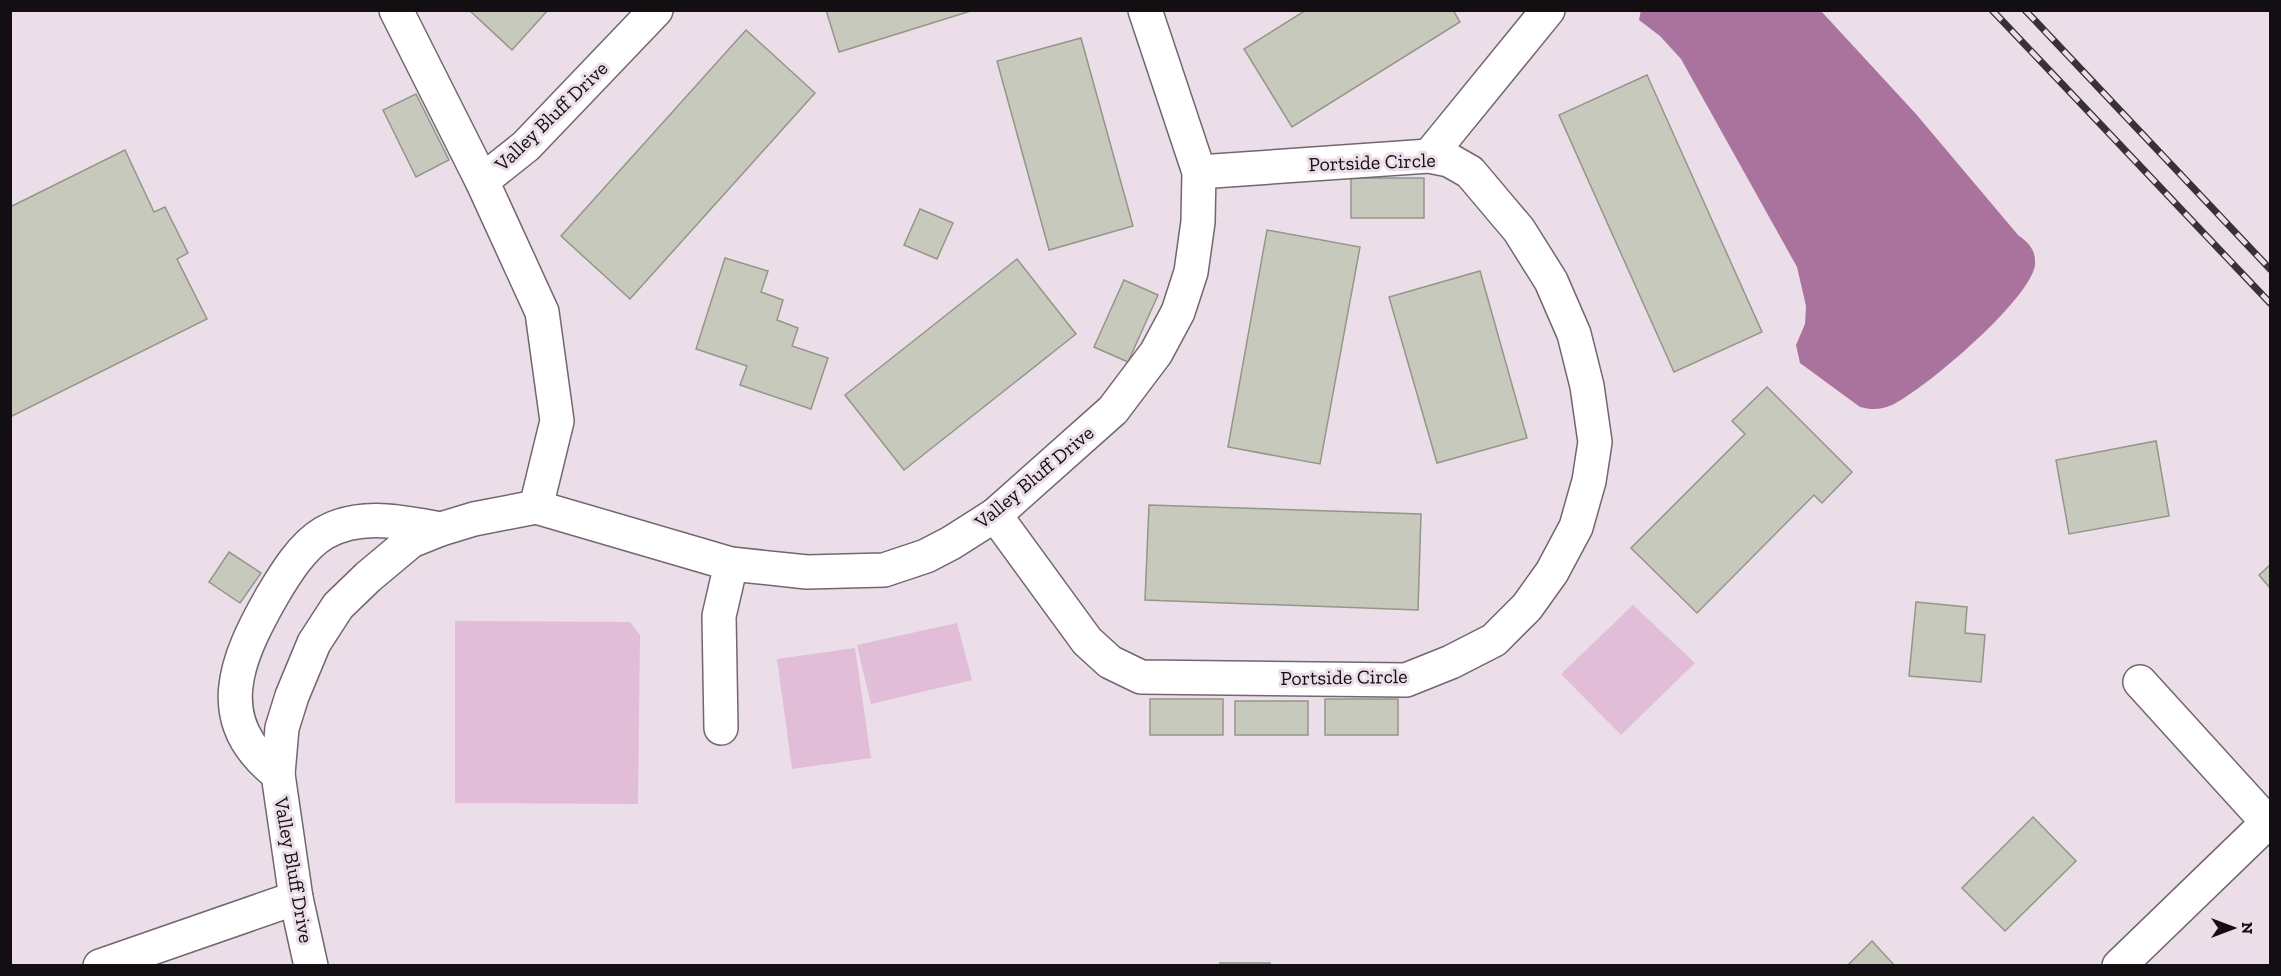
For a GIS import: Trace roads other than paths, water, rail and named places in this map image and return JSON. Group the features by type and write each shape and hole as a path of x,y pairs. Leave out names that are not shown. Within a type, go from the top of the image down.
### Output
{"street":[{"path":"396,10 482,181"},
{"name":"Valley Bluff Drive","path":"536,507 557,421 542,312 482,181 526,146 656,10"},
{"name":"Valley Bluff Drive","path":"311,966 296,898 278,774 282,728 292,696 314,643 338,606 411,540 441,529 536,507 731,564 807,572 884,570 926,556 995,515 1113,410 1156,353 1179,312 1191,272 1198,222 1198,172 1145,10"},
{"path":"1429,156 1548,10"},
{"name":"Portside Circle","path":"995,515 1087,641 1110,662 1141,677 1406,680 1451,662 1494,640 1527,607 1552,572 1576,527 1589,481 1595,442 1587,386 1574,334 1551,281 1519,230 1470,172 1449,160 1429,156 1198,172"},
{"name":"Valley Bluff Drive","path":"278,774 262,761 250,746 238,718 235,690 240,661 252,630 277,587 301,553 324,533 351,523 377,519 441,529"},
{"path":"722,728 719,616 731,564"},
{"path":"2119,966 2269,824 2139,682"},
{"path":"100,966 296,898"}],"railway":[{"path":"1992,10 2270,303"},
{"path":"2025,10 2270,269"}]}
